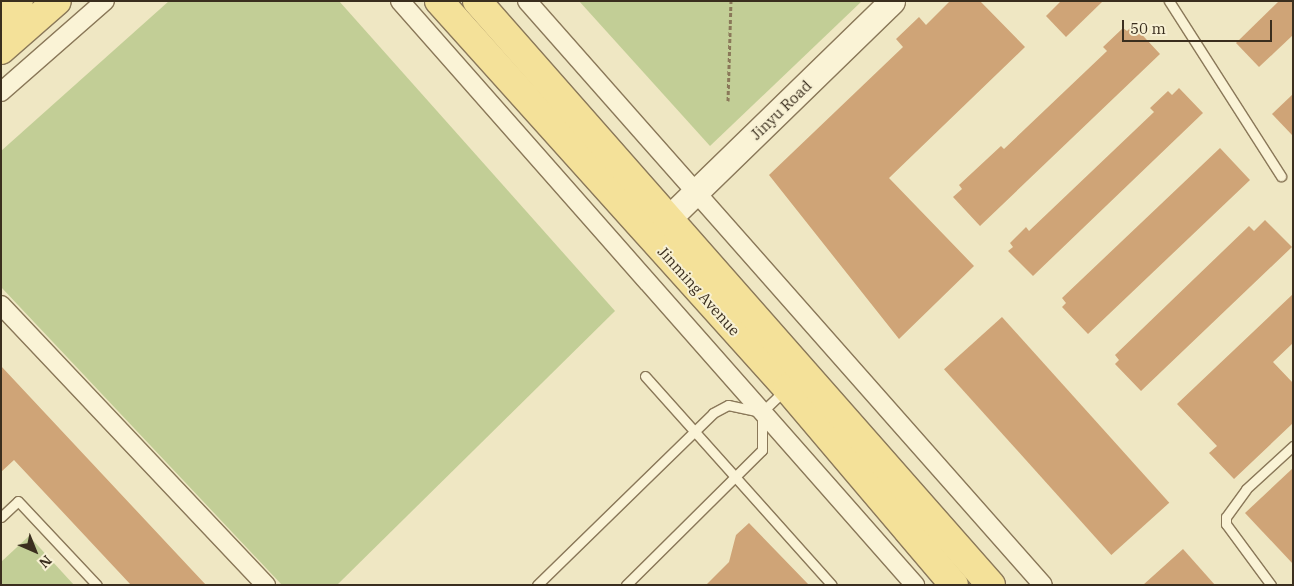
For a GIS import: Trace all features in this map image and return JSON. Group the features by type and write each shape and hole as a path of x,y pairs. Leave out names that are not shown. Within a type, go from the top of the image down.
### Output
{"main road":[{"path":"1,17 19,1"},
{"path":"1,50 57,1"},
{"name":"Jinming Avenue","path":"439,1 787,388 954,585"},
{"name":"Jinming Avenue","path":"477,1 991,585"}],"street":[{"path":"1,92 105,1"},
{"path":"400,1 915,585"},
{"path":"527,1 1043,585"},
{"name":"Jinyu Road","path":"669,218 892,1"},
{"path":"1,305 266,585"}],"lane":[{"path":"1169,1 1281,176"},
{"path":"644,376 832,585"},
{"path":"626,585 736,478 762,450 762,412 787,388"},
{"path":"537,585 713,413 728,405 762,412"},
{"path":"1271,585 1226,524 1226,517 1246,489 1293,446"},
{"path":"1,517 18,501 97,585"}],"path":[{"path":"728,101 731,1"}],"green space":[{"path":"169,1 339,1 615,311 337,585 282,585 1,287 1,151"},
{"path":"579,1 862,1 710,146"},
{"path":"29,536 74,585 1,585 1,562"}],"building":[{"path":"950,1 980,1 1025,47 889,178 974,266 899,339 769,175 903,47 896,39 919,17 926,25"},
{"path":"1061,1 1103,1 1066,37 1046,16"},
{"path":"1279,1 1293,1 1293,35 1259,67 1236,43"},
{"path":"1133,25 1160,54 980,226 953,197 962,189 959,185 1001,146 1004,149 1107,51 1103,47 1123,28 1127,31"},
{"path":"1179,88 1203,113 1033,276 1008,251 1013,247 1010,243 1026,227 1029,231 1154,112 1150,108 1168,91 1172,95"},
{"path":"1293,94 1293,136 1272,114"},
{"path":"1220,148 1250,180 1088,334 1062,307 1066,303 1062,298"},
{"path":"1265,220 1292,247 1141,391 1115,364 1119,360 1115,355 1249,226 1254,231"},
{"path":"1293,294 1293,343 1273,362 1293,383 1293,423 1234,479 1209,453 1217,446 1177,404"},
{"path":"1002,317 1169,503 1111,555 944,369"},
{"path":"1,366 206,585 131,585 14,460 1,472"},
{"path":"1293,468 1293,564 1245,513"},
{"path":"749,523 809,585 706,585 729,562 736,535"},
{"path":"1183,549 1215,585 1143,585"}]}
